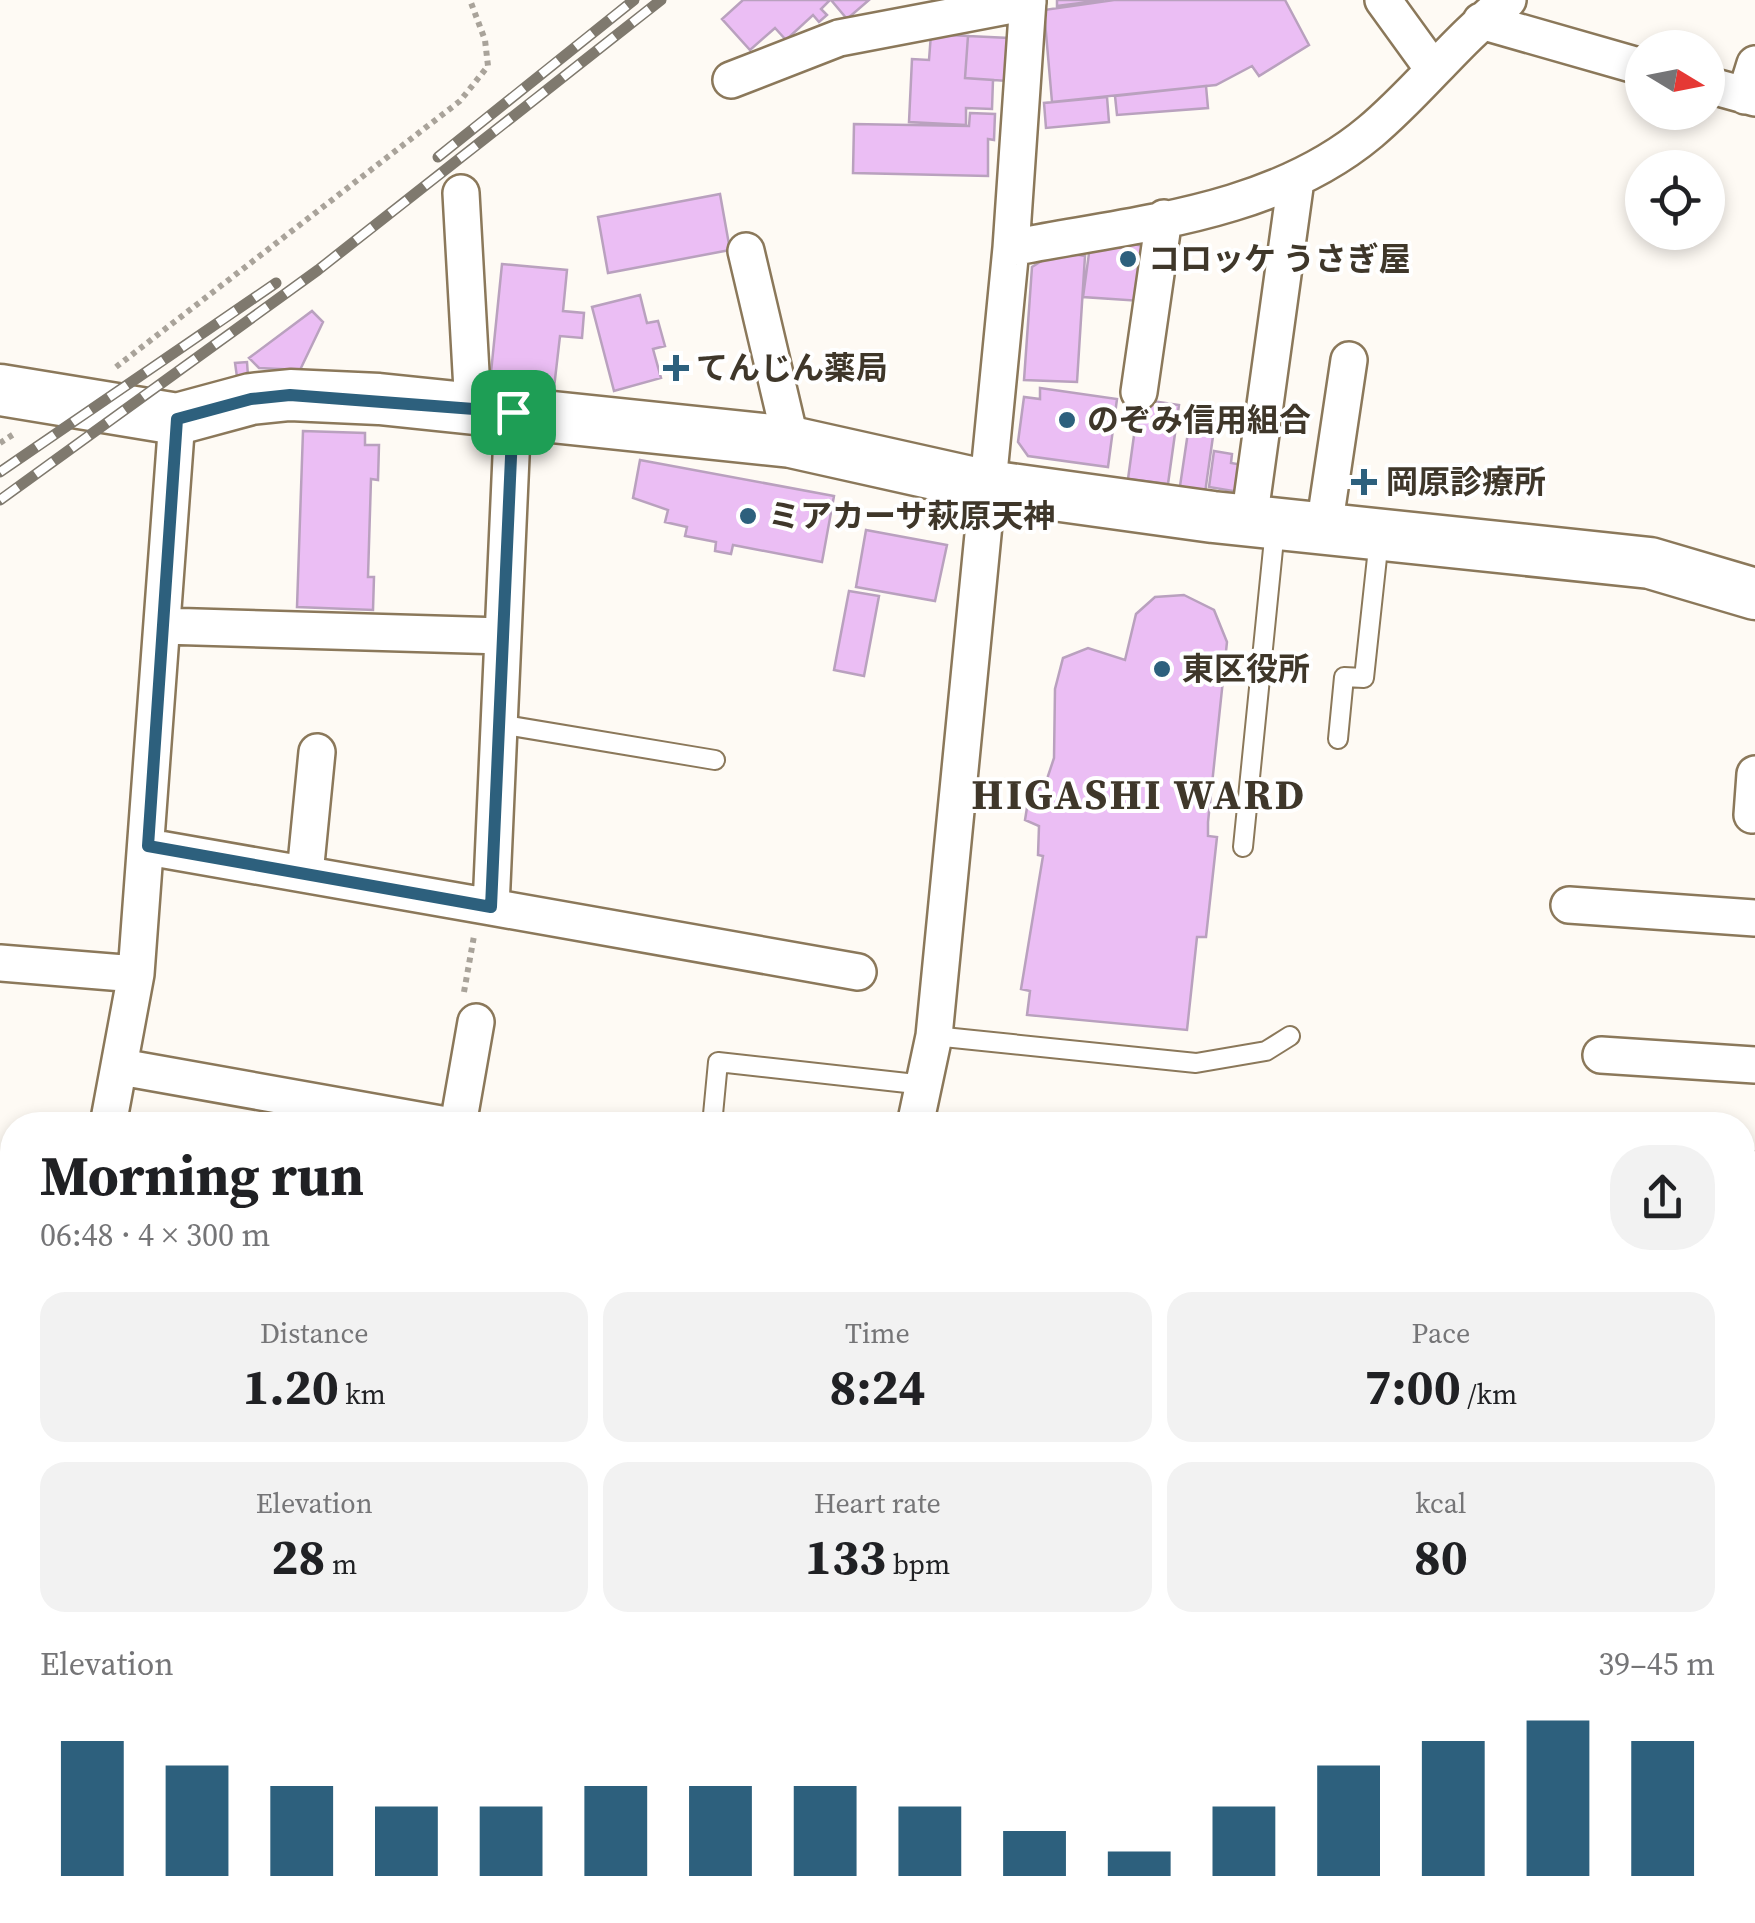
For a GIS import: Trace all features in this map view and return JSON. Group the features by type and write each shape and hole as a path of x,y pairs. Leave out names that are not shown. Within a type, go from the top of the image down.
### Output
{"street":[{"path":"1383,0 1433,69"},
{"path":"731,80 839,38 1028,1 1010,248 934,1036 918,1112"},
{"path":"1010,248 1218,208 1296,180 1369,133 1494,10 1625,60"},
{"path":"1725,85 1752,86"},
{"path":"1283,524 1296,180"},
{"path":"461,192 493,410 503,636 485,906"},
{"path":"1139,392 1164,218"},
{"path":"746,251 792,442"},
{"path":"1283,524 1349,360"},
{"path":"0,390 177,419 251,399 290,395 493,410 792,442 988,486 1283,524 1650,563 1755,594"},
{"path":"111,1112 136,974 177,419"},
{"path":"163,626 503,636"},
{"path":"305,874 316,752"},
{"path":"1752,816 1755,774"},
{"path":"148,846 858,972"},
{"path":"1569,904 1755,918"},
{"path":"0,963 136,974"},
{"path":"460,1112 476,1022"},
{"path":"1602,1055 1755,1065"},
{"path":"121,1067 373,1112"}],"lane":[{"path":"1243,846 1283,524"},
{"path":"1338,740 1344,677 1364,678 1380,534"},
{"path":"499,724 715,760"},
{"path":"934,1036 1196,1063 1266,1051 1290,1036"},
{"path":"713,1112 718,1062 924,1085"}],"path":[{"path":"70,402 460,101 488,66 485,40 470,0"},
{"path":"476,1022 461,1007 485,906"}],"building":[{"path":"743,0 830,0 821,9 827,15 819,22 813,15 786,40 775,28 750,50 722,19"},
{"path":"831,0 869,0 847,19"},
{"path":"1057,0 1104,0 1057,6"},
{"path":"1114,0 1285,0 1309,45 1259,76 1252,66 1216,85 1052,102 1044,10"},
{"path":"931,34 968,36 965,78 993,80 992,109 966,108 966,125 909,122 912,59 929,60"},
{"path":"968,36 1009,38 1007,81 965,78"},
{"path":"1206,86 1208,108 1117,115 1115,96"},
{"path":"1107,97 1109,122 1046,128 1044,103"},
{"path":"970,113 995,114 994,140 988,139 988,176 853,173 854,124 969,126"},
{"path":"720,194 730,250 608,273 598,217"},
{"path":"1127,243 1150,247 1141,301 1083,297 1090,246 1127,248"},
{"path":"1051,255 1085,256 1077,382 1024,380 1032,267"},
{"path":"502,264 567,270 563,311 584,313 582,338 560,336 554,388 490,382"},
{"path":"640,295 647,323 658,321 665,346 653,349 661,378 614,391 592,307"},
{"path":"312,311 323,322 300,370 259,368 249,358"},
{"path":"247,362 248,376 237,377 235,363"},
{"name":"のぞみ信用組合","path":"1040,388 1117,399 1108,467 1028,456 1018,442 1024,397 1040,399"},
{"path":"1139,399 1179,405 1168,484 1128,479"},
{"path":"1191,412 1216,415 1205,493 1180,486"},
{"path":"303,431 365,433 365,445 379,445 378,480 371,479 368,577 374,577 373,610 297,607"},
{"path":"1214,451 1232,454 1231,463 1243,465 1240,487 1233,491 1209,487"},
{"name":"ミアカーサ萩原天神","path":"640,460 834,496 822,562 733,545 731,554 715,551 716,542 685,536 687,527 665,522 668,510 633,498"},
{"path":"866,530 947,545 935,601 856,587"},
{"path":"849,591 879,596 864,676 834,670"},
{"path":"1184,595 1214,610 1227,642 1208,822 1208,836 1217,837 1206,937 1197,937 1187,1030 1027,1015 1030,991 1021,989 1043,856 1038,855 1039,826 1025,820 1030,789 1044,788 1054,758 1055,689 1063,658 1088,648 1125,660 1136,614 1155,597"}],"railway":[{"path":"438,157 634,0"},
{"path":"0,500 318,270 661,0"},
{"path":"0,472 276,283"}],"place":[{"name":"コロッケ うさぎ屋","path":"1128,259"},
{"name":"てんじん薬局","path":"676,368"},
{"name":"のぞみ信用組合","path":"1067,420"},
{"name":"岡原診療所","path":"1364,482"},
{"name":"ミアカーサ萩原天神","path":"748,516"},
{"name":"東区役所","path":"1162,669"}],"district":[{"name":"HIGASHI WARD","path":"1139,794"}],"route":[{"path":"290,395 379,398 513,412 491,907 148,846 177,419 251,399 290,395"}]}
